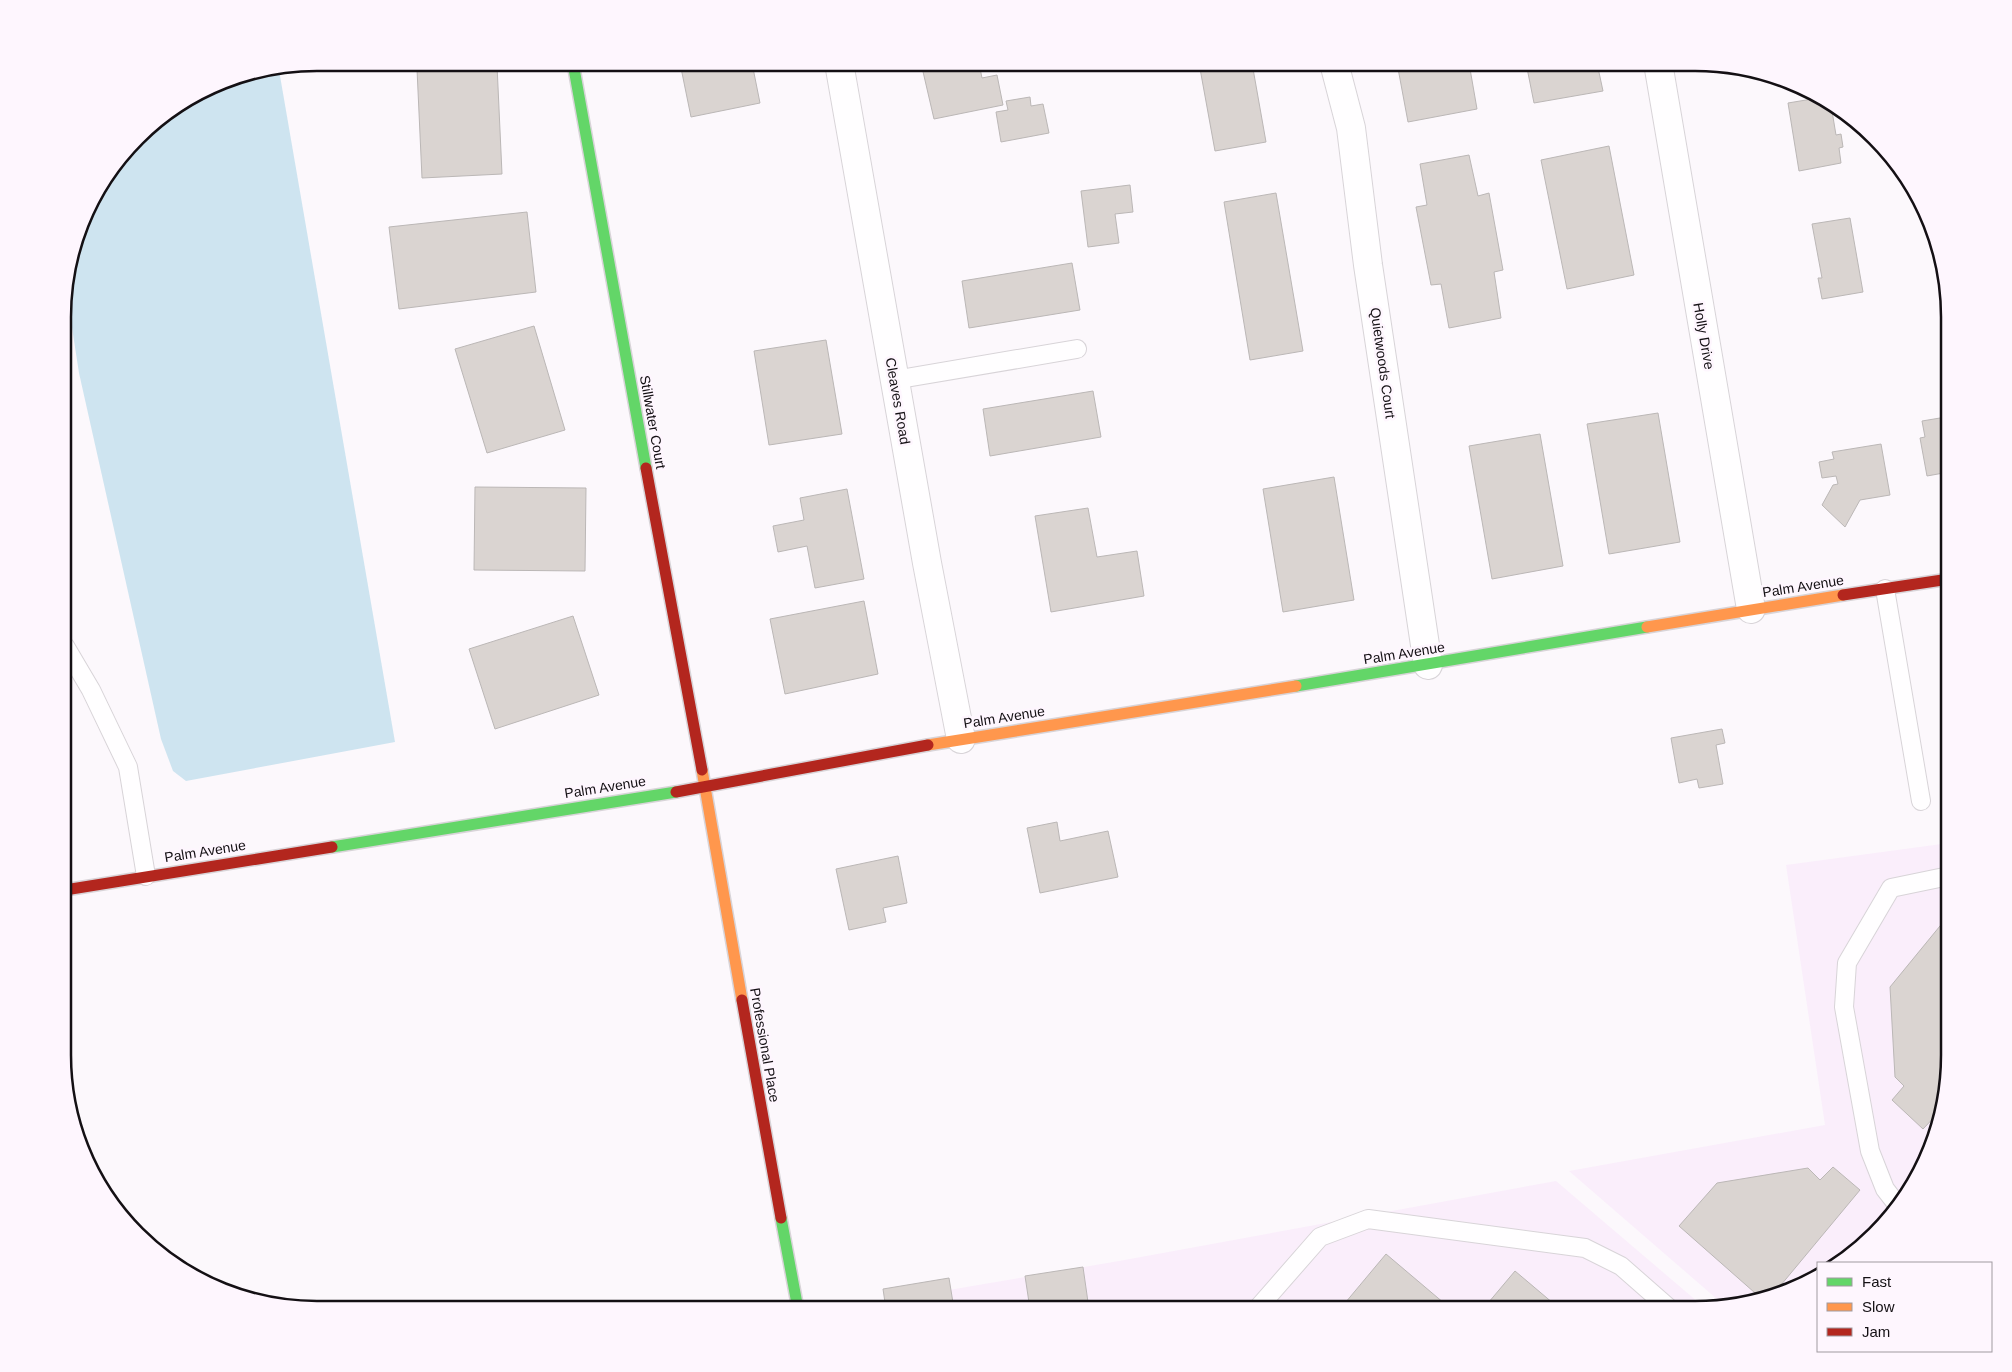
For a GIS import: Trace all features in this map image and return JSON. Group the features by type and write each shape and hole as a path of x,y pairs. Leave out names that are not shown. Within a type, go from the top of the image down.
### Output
{"street":[{"name":"Stillwater Court","path":"574,71 672,615 705,787"},
{"name":"Cleaves Road","path":"840,71 926,563 961,740"},
{"name":"Quietwoods Court","path":"1336,71 1351,128 1368,265 1428,665"},
{"name":"Holly Drive","path":"1659,71 1752,609"},
{"name":"Palm Avenue","path":"71,889 705,787 961,740 1428,665 1752,609 1941,580"},
{"name":"Professional Place","path":"705,787 797,1301"}],"lane":[{"path":"894,380 1077,349"},
{"path":"1886,588 1921,801"},
{"path":"71,656 91,690 128,767 146,876"},
{"path":"1893,1200 1884,1189 1870,1151 1844,1007 1847,963 1891,888 1941,878"},
{"path":"1264,1301 1320,1237 1368,1219 1585,1248 1621,1266 1660,1301"}],"shaded area":[{"path":"1941,844 1941,1055 1939,1087 1928,1134 1915,1164 1890,1205 1869,1229 1845,1250 1827,1262 1817,1262 1817,1268 1789,1282 1743,1296 1718,1300 1569,1171 1825,1125 1786,865"},
{"path":"1556,1181 1697,1301 884,1301 1119,1261"}],"water":[{"path":"280,74 395,742 186,781 173,771 161,739 79,373 71,321 76,269 90,223 104,194 122,167 155,132 194,104 238,84"}],"building":[{"path":"417,71 497,71 502,174 422,178"},
{"path":"682,71 754,71 760,103 691,117"},
{"path":"923,71 981,71 982,78 997,75 1003,105 934,119"},
{"path":"1200,71 1253,71 1266,142 1215,151"},
{"path":"1398,71 1470,71 1477,109 1408,122"},
{"path":"1528,71 1599,71 1603,91 1534,103"},
{"path":"1030,97 1031,106 1043,104 1049,133 1001,142 996,112 1008,110 1006,101"},
{"path":"1809,100 1832,114 1836,135 1841,134 1843,147 1839,148 1841,163 1799,171 1788,103"},
{"path":"1609,146 1634,275 1567,289 1541,160"},
{"path":"1469,155 1478,196 1489,193 1503,270 1494,272 1501,318 1449,328 1441,284 1431,285 1416,207 1427,205 1420,164"},
{"path":"1130,185 1133,212 1115,214 1119,243 1088,247 1081,191"},
{"path":"1276,193 1303,351 1250,360 1224,202"},
{"path":"527,212 536,292 399,309 389,227"},
{"path":"1850,218 1863,292 1822,299 1818,278 1822,278 1812,224"},
{"path":"1072,263 1080,310 969,328 962,281"},
{"path":"534,326 565,430 487,453 455,349"},
{"path":"826,340 842,434 769,445 754,351"},
{"path":"1093,391 1101,437 990,456 983,409"},
{"path":"1658,413 1680,542 1609,554 1587,424"},
{"path":"1941,418 1941,473 1927,476 1920,438 1925,437 1922,421"},
{"path":"1540,434 1563,566 1492,579 1469,446"},
{"path":"1881,444 1890,495 1860,500 1845,527 1822,505 1833,485 1838,484 1836,476 1822,478 1819,462 1834,459 1832,452"},
{"path":"1334,477 1354,600 1283,612 1263,489"},
{"path":"475,487 586,488 585,571 474,570"},
{"path":"847,489 864,579 815,588 807,546 778,552 773,526 804,520 800,498"},
{"path":"1088,508 1097,557 1137,551 1144,596 1051,612 1035,516"},
{"path":"864,601 878,674 785,694 770,619"},
{"path":"573,616 599,695 495,729 469,649"},
{"path":"1722,729 1725,743 1716,745 1723,784 1699,788 1697,779 1679,783 1671,738"},
{"path":"1057,822 1060,841 1108,831 1118,877 1040,893 1027,828"},
{"path":"898,856 907,903 883,908 886,922 849,930 836,869"},
{"path":"1941,925 1941,1055 1939,1087 1931,1120 1923,1129 1892,1100 1904,1086 1895,1077 1890,987"},
{"path":"1833,1167 1860,1190 1781,1285 1774,1288 1755,1293 1679,1226 1717,1183 1808,1168 1820,1180"},
{"path":"1386,1254 1442,1301 1347,1301"},
{"path":"1083,1267 1088,1301 1029,1301 1025,1276"},
{"path":"1515,1271 1551,1301 1490,1301"},
{"path":"949,1278 953,1301 885,1301 883,1289"}],"traffic: fast":[{"path":"574,71 646,468"},
{"path":"1296,686 1647,627"},
{"path":"332,847 676,792"},
{"path":"781,1218 797,1301"}],"traffic: slow":[{"path":"1647,627 1843,595"},
{"path":"928,745 1296,686"},
{"path":"702,770 742,1000"}],"traffic: jam":[{"path":"646,468 702,770"},
{"path":"1843,595 1941,580"},
{"path":"676,792 928,745"},
{"path":"71,889 332,847"},
{"path":"742,1000 781,1218"}]}
